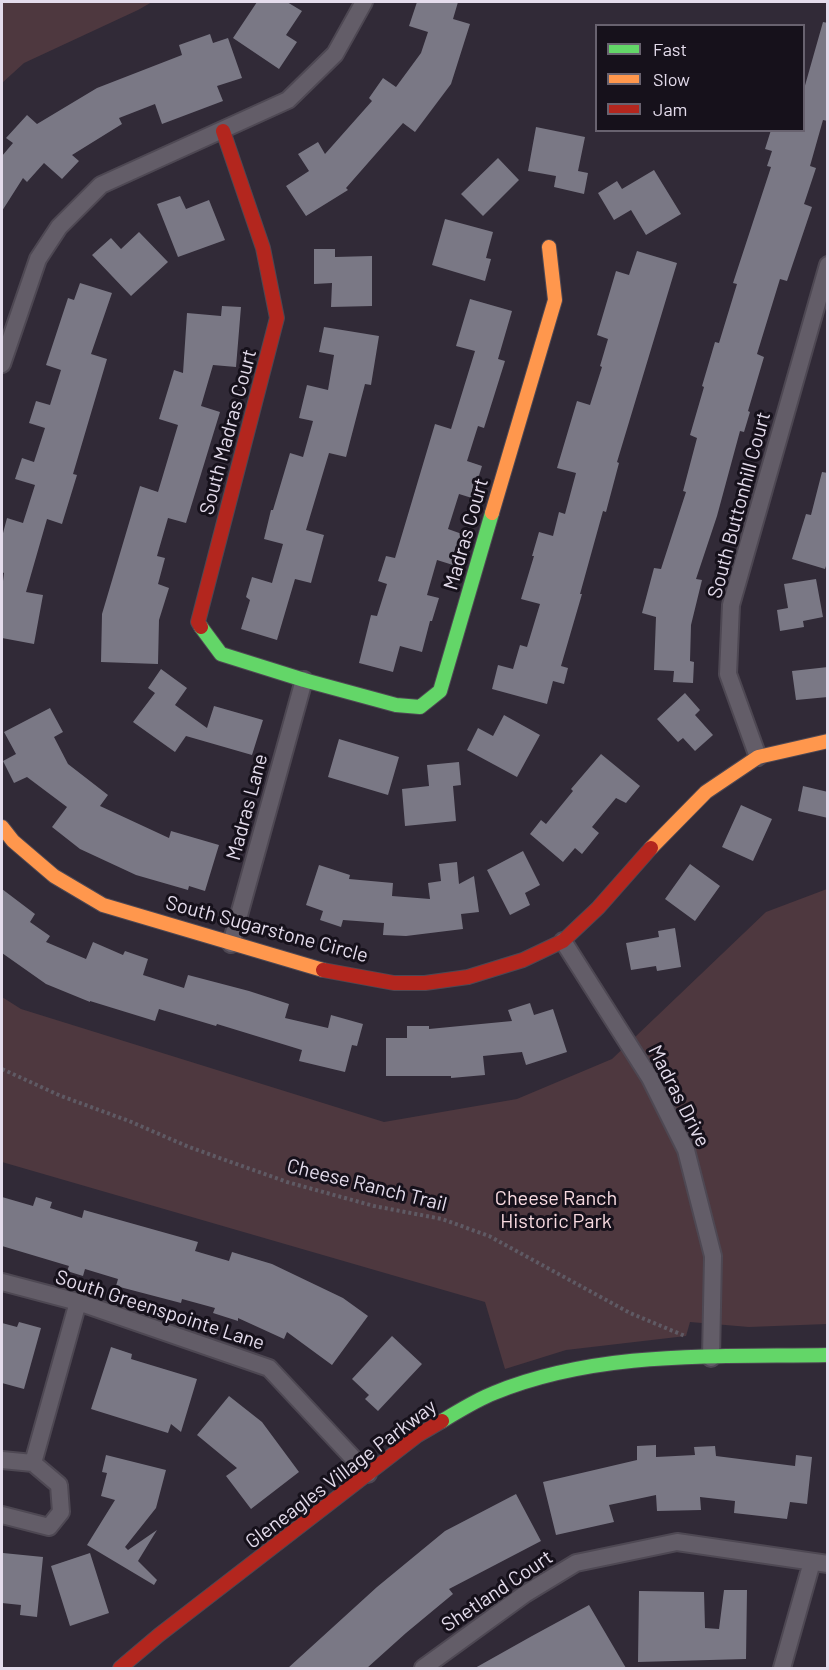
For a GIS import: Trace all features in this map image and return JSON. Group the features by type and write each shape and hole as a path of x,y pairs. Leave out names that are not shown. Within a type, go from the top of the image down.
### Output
{"street":[{"path":"2,364 38,259 59,227 101,186 288,100 335,54 364,2"},
{"name":"South Madras Court","path":"223,131 263,248 277,318 198,622 221,654 304,680"},
{"name":"Madras Court","path":"304,680 396,705 420,707 440,691 555,300 549,247"},
{"name":"South Buttonhill Court","path":"758,757 728,674 731,605 828,265"},
{"name":"Madras Lane","path":"231,944 304,680"},
{"name":"South Sugarstone Circle","path":"2,827 13,842 54,876 103,904 337,974 394,983 425,983 468,977 523,960 564,941 598,908 667,830 706,792 758,757 828,741"},
{"name":"Madras Drive","path":"564,941 650,1078 686,1150 713,1256 711,1358"},
{"name":"South Greenspointe Lane","path":"2,1282 78,1302 269,1368 368,1474"},
{"path":"33,1463 78,1302"},
{"name":"Gleneagles Village Parkway","path":"120,1668 159,1635 418,1435 494,1393 530,1381 580,1369 646,1361 828,1355"},
{"path":"2,1460 33,1463 59,1485 61,1512 49,1527 2,1515"},
{"name":"Shetland Court","path":"423,1668 525,1594 576,1563 677,1542 820,1563 782,1668"}],"path":[{"name":"Cheese Ranch Trail","path":"2,1069 61,1096 129,1121 189,1147 287,1182 374,1206 442,1219 489,1236 630,1313 686,1336"}],"green space":[{"path":"2,2 152,2 24,63 2,83"},
{"name":"Cheese Ranch Historic Park","path":"827,889 827,1324 749,1327 690,1322 686,1336 566,1350 505,1369 485,1302 2,1162 2,997 21,1009 384,1122 517,1099 612,1059 766,912"}],"building":[{"path":"257,2 287,2 302,11 286,35 297,42 279,69 233,38"},
{"path":"417,2 458,2 453,19 470,24 451,84 415,132 403,123 346,188 348,190 306,216 286,186 309,171 298,154 318,142 325,154 372,101 369,98 383,78 396,87 421,53 428,32 409,26"},
{"path":"823,22 828,23 828,121 823,120 810,166 816,168 804,204 812,207 787,281 780,279 757,354 764,357 748,411 750,412 744,432 740,431 717,516 696,579 702,580 691,625 690,661 694,662 693,683 673,682 674,671 654,670 656,617 642,613 654,568 661,569 686,492 683,491 697,438 690,435 704,387 702,386 715,342 719,343 737,284 733,283 771,167 767,166 772,151 765,149 770,132 805,132 805,85"},
{"path":"210,34 213,43 228,38 242,78 217,86 223,101 162,124 155,104 119,118 122,124 72,155 79,161 62,179 44,163 27,182 23,178 2,211 2,156 13,143 6,138 27,115 37,124 97,88 182,55 179,45"},
{"path":"536,127 585,137 578,171 588,173 584,194 554,187 556,176 528,171"},
{"path":"498,158 519,180 483,216 461,194"},
{"path":"654,170 681,214 646,235 631,210 614,220 598,193 617,181 622,189"},
{"path":"180,196 186,209 209,200 225,240 178,257 157,204"},
{"path":"445,219 493,232 486,258 491,259 485,281 432,265"},
{"path":"139,232 168,262 131,296 92,255 111,238 121,249"},
{"path":"314,249 335,249 335,257 372,256 372,306 331,307 332,283 314,284"},
{"path":"637,251 677,263 617,462 619,463 606,512 603,511 580,594 582,594 561,666 568,668 564,684 553,681 547,704 492,689 498,665 513,669 520,645 527,647 540,604 521,599 534,556 532,556 539,532 553,536 559,512 565,514 576,473 557,468 577,401 590,405 602,367 600,366 608,339 597,335 616,271 629,275"},
{"path":"80,283 112,293 91,354 107,359 73,474 77,475 62,524 47,519 26,592 43,595 34,644 2,638 4,573 2,572 2,537 7,518 23,523 35,485 15,479 22,458 34,462 45,428 29,423 36,401 50,405 61,370 46,365 68,298 74,300"},
{"path":"470,299 512,311 498,359 505,361 484,428 478,426 467,461 482,466 472,498 459,494 448,529 462,534 453,565 437,560 427,595 439,598 422,652 400,646 393,672 359,663 371,615 377,616 387,584 378,581 386,556 395,558 435,424 451,429 475,351 456,346"},
{"path":"222,306 241,307 236,367 213,365 201,406 220,412 186,523 168,518 157,556 165,558 158,584 169,588 159,620 158,664 101,662 102,614 140,486 158,492 178,425 159,419 174,370 183,373 187,313 221,316"},
{"path":"324,327 379,336 371,385 365,384 346,457 329,453 306,530 324,535 311,583 295,579 277,640 241,629 250,600 246,597 252,577 272,583 283,544 264,539 290,453 303,457 313,421 299,418 307,385 328,390 334,355 319,352"},
{"path":"822,472 828,473 828,560 825,569 792,559 806,514 811,515"},
{"path":"816,579 823,617 803,621 804,627 780,631 777,610 788,608 784,584"},
{"path":"828,667 828,697 796,700 792,671"},
{"path":"161,669 187,688 175,705 207,728 214,706 263,720 252,755 186,736 175,752 133,722 155,693 148,688"},
{"path":"685,693 700,710 695,715 713,735 695,751 683,738 678,742 657,719"},
{"path":"50,708 63,732 54,737 68,764 108,795 100,806 169,838 171,831 219,845 205,891 189,886 188,890 136,875 80,849 52,827 67,807 27,777 14,783 3,761 16,754 4,732"},
{"path":"504,715 540,735 517,777 467,750 478,728 493,736"},
{"path":"339,739 399,757 388,795 328,777"},
{"path":"601,754 640,786 626,803 616,798 592,827 599,833 582,854 575,848 563,862 530,834 541,820 546,824 573,791 571,789"},
{"path":"459,762 461,785 453,786 456,821 405,826 402,789 429,786 427,765"},
{"path":"803,786 828,792 828,818 798,811"},
{"path":"741,805 772,819 753,861 722,847"},
{"path":"523,851 540,885 525,893 530,905 510,915 487,870"},
{"path":"457,862 459,884 474,876 479,912 461,914 463,929 406,936 383,935 384,923 343,920 341,927 320,920 323,911 306,905 319,865 350,875 349,879 393,883 392,896 430,899 428,883 441,881 439,864"},
{"path":"690,864 720,886 695,921 665,899"},
{"path":"2,889 35,914 30,922 50,936 46,942 86,959 93,942 123,955 125,951 148,959 143,975 184,988 188,975 289,1004 285,1018 328,1028 331,1015 363,1024 357,1046 352,1045 345,1072 299,1061 302,1050 217,1024 216,1026 159,1009 155,1021 90,1002 46,984 2,953"},
{"path":"675,928 681,967 657,971 656,966 631,970 626,943 659,937 658,931"},
{"path":"530,1003 534,1015 553,1009 567,1052 526,1065 522,1052 483,1056 485,1075 451,1078 451,1076 386,1076 386,1038 407,1038 407,1026 429,1026 429,1029 512,1021 508,1010"},
{"path":"2,1197 33,1206 36,1197 52,1202 50,1208 82,1218 84,1210 198,1242 195,1251 229,1261 232,1252 272,1264 343,1298 368,1316 332,1365 287,1332 284,1339 238,1318 238,1321 213,1313 215,1308 182,1299 181,1303 116,1286 118,1279 85,1269 83,1276 67,1271 69,1266 2,1246"},
{"path":"19,1322 41,1328 24,1389 2,1383 2,1323 17,1327"},
{"path":"392,1336 422,1364 378,1411 365,1399 369,1395 352,1379"},
{"path":"111,1347 132,1354 131,1359 197,1379 181,1432 171,1424 168,1433 91,1409"},
{"path":"229,1396 262,1422 299,1472 251,1509 226,1476 237,1468 197,1435"},
{"path":"656,1445 656,1457 695,1455 694,1447 715,1446 716,1456 795,1466 796,1455 812,1457 807,1504 790,1502 787,1519 734,1513 735,1501 700,1497 701,1510 657,1511 656,1495 609,1505 614,1522 556,1535 543,1482 637,1460 637,1446"},
{"path":"106,1455 166,1470 156,1508 125,1547 128,1550 157,1530 138,1561 157,1580 154,1585 87,1545 115,1500 101,1496 107,1473 102,1472"},
{"path":"516,1494 541,1541 449,1589 453,1594 367,1668 288,1668 377,1587 445,1531"},
{"path":"3,1553 43,1557 37,1617 20,1615 21,1605 2,1603"},
{"path":"90,1553 109,1613 70,1626 51,1566"},
{"path":"724,1590 747,1590 746,1659 638,1662 639,1591 704,1592 705,1628 719,1629"},
{"path":"589,1605 626,1668 475,1668 532,1636"}],"traffic: fast":[{"path":"201,627 221,654 396,705 420,707 440,691 492,513"},
{"path":"442,1421 494,1393 534,1379 575,1369 659,1359 828,1355"}],"traffic: slow":[{"path":"492,513 555,300 549,247"},
{"path":"651,848 706,792 758,757 828,741"},
{"path":"2,827 13,841 54,876 103,905 323,970"}],"traffic: jam":[{"path":"201,627 198,622 277,318 263,248 223,131"},
{"path":"323,970 394,983 425,983 468,977 523,960 563,941 598,908 651,848"},
{"path":"120,1668 159,1635 418,1435 442,1421"}]}
